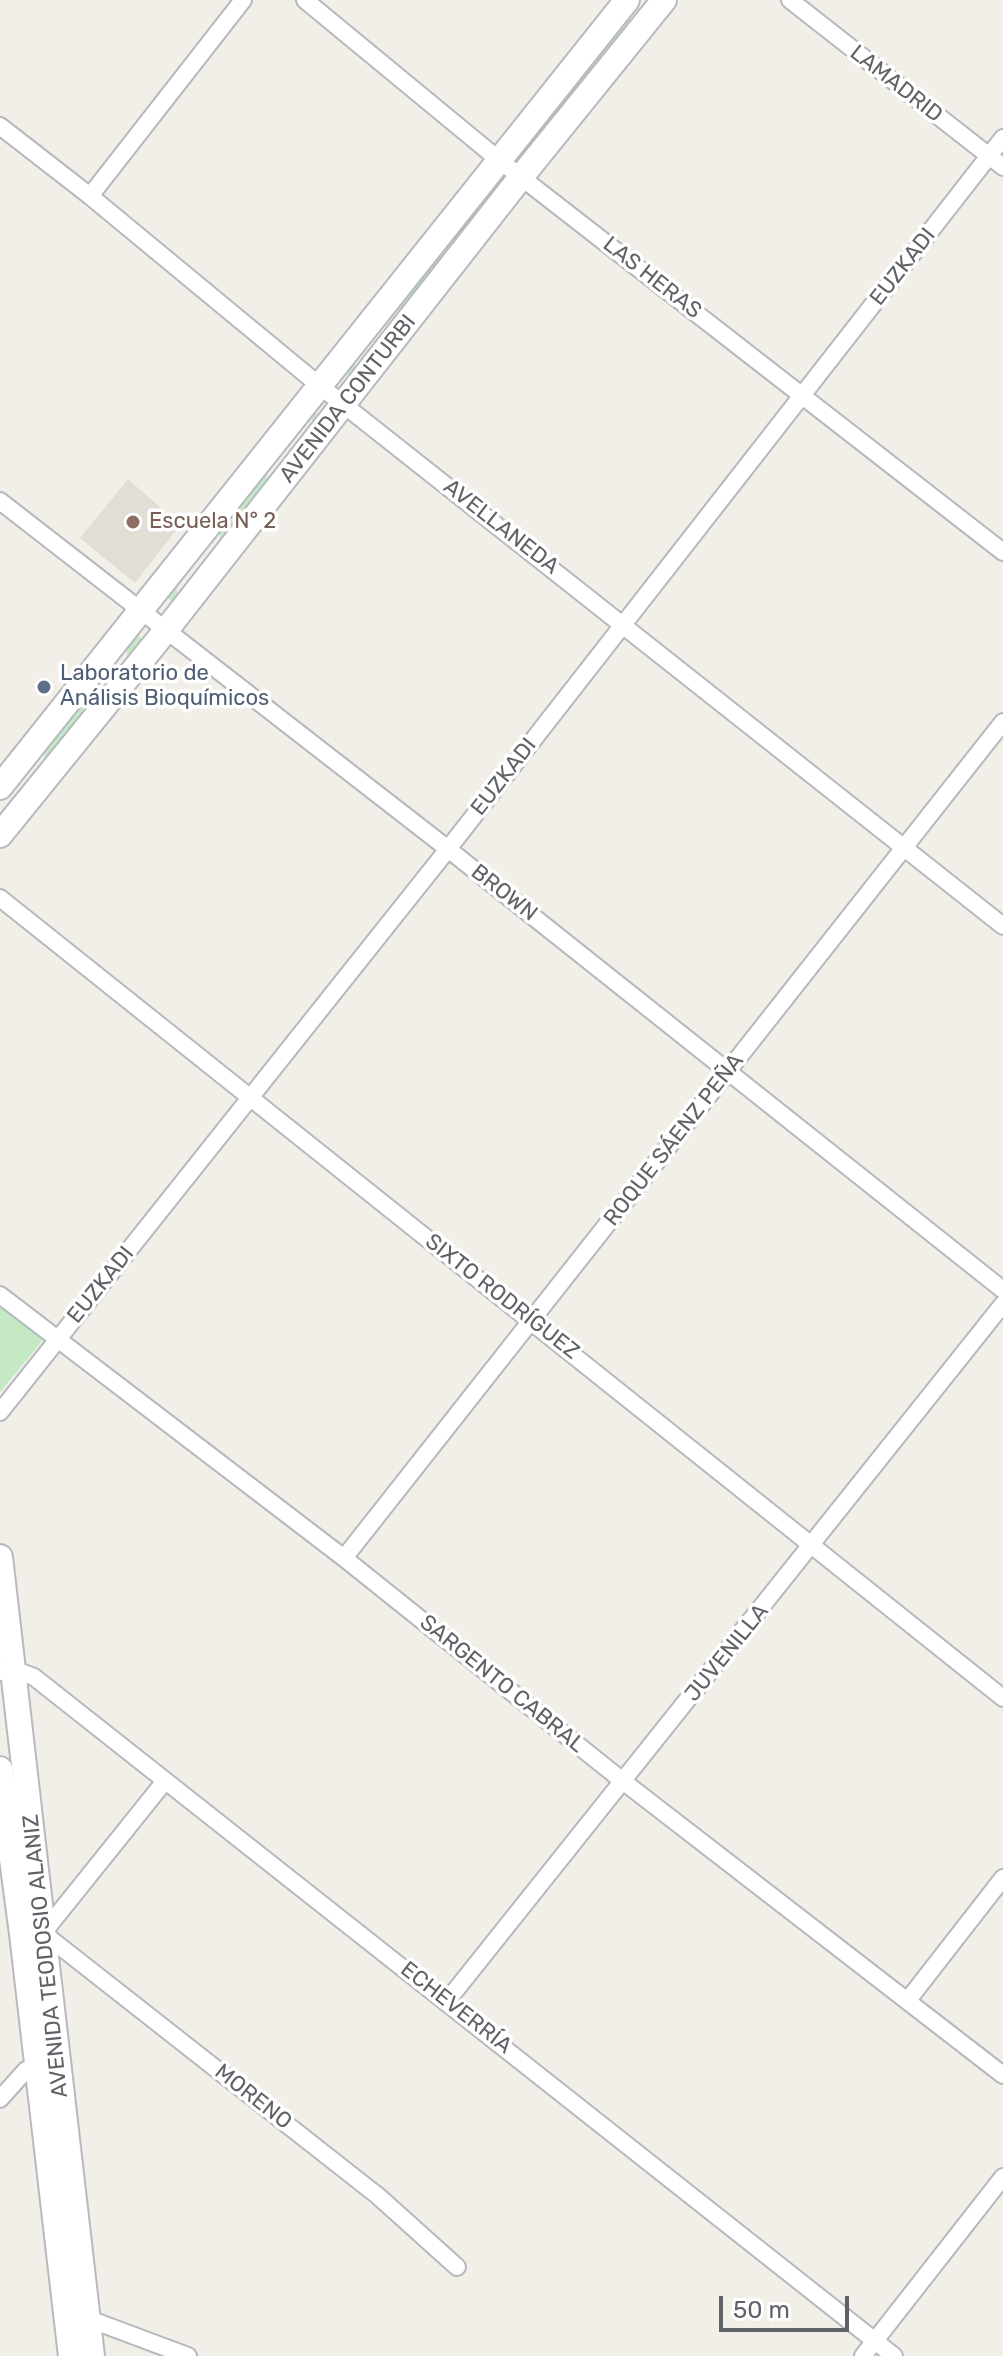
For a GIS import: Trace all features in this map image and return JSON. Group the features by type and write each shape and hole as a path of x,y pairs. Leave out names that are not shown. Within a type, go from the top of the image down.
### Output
{"main road":[{"name":"AVENIDA CONTURBI","path":"0,787 627,0"},
{"name":"AVENIDA CONTURBI","path":"0,835 167,629 521,177 664,0"},
{"name":"AVENIDA TEODOSIO ALANIZ","path":"0,1557 7,1671 47,2066 77,2315 92,2356"},
{"name":"AVENIDA TEODOSIO ALANIZ","path":"0,1769 33,1934"},
{"name":"AVENIDA TEODOSIO ALANIZ","path":"71,2356 77,2315"}],"street":[{"path":"90,196 243,0"},
{"name":"LAS HERAS","path":"305,0 499,160 1003,552"},
{"name":"LAMADRID","path":"790,0 1003,167"},
{"name":"AVELLANEDA","path":"0,126 90,196 320,386 1003,926"},
{"name":"EUZKADI","path":"0,1412 804,397 1003,138"},
{"name":"BROWN","path":"0,501 448,849 1003,1290"},
{"name":"ROQUE SÁENZ PEÑA","path":"344,1558 904,847 1001,730"},
{"name":"SIXTO RODRÍGUEZ","path":"0,898 814,1544 1003,1698"},
{"name":"SARGENTO CABRAL","path":"0,1295 344,1558 624,1782 1003,2075"},
{"name":"JUVENILLA","path":"447,2001 1003,1304"},
{"name":"ECHEVERRÍA","path":"7,1671 34,1677 894,2356"},
{"path":"33,1934 165,1781"},
{"path":"908,2000 1003,1878"},
{"name":"MORENO","path":"33,1934 378,2196 457,2267"},
{"path":"0,2099 26,2070 47,2066"},
{"path":"863,2356 1003,2177"},
{"path":"77,2315 188,2356"}],"shaded area":[{"path":"128,479 180,525 135,583 80,538"}],"green space":[{"path":"635,0 640,0 629,15 631,30 532,153 521,144 533,129 534,144 576,92 575,76"},
{"path":"488,185 499,195 487,210 485,195 441,249 444,265 353,379 342,369 354,355 355,371 399,316 396,301"},
{"path":"311,409 322,418 315,428 311,416 266,472 268,487 175,604 163,594 176,579 177,595 220,541 219,525"},
{"path":"134,632 145,642 129,662 126,648 84,702 85,718 44,763 45,743"},
{"path":"0,1302 40,1334 42,1341 0,1392"}],"place":[{"name":"Escuela N° 2","path":"133,522"},
{"name":"Laboratorio de Análisis Bioquímicos","path":"44,687"}]}
